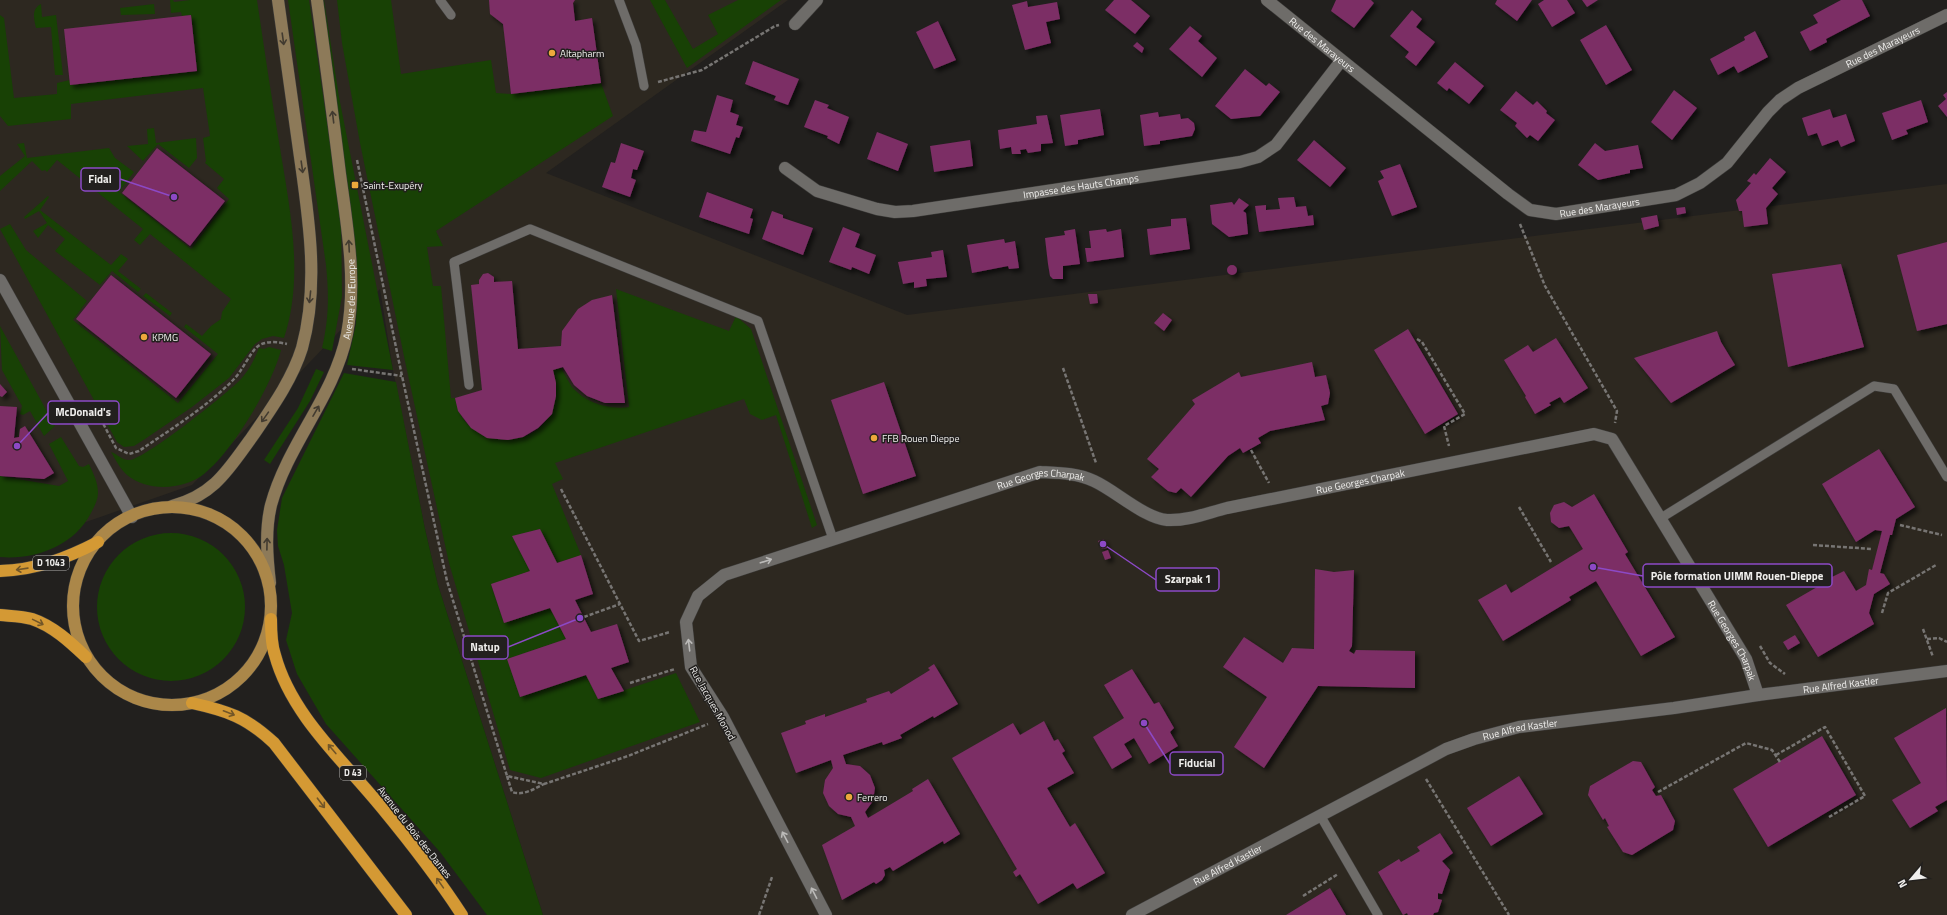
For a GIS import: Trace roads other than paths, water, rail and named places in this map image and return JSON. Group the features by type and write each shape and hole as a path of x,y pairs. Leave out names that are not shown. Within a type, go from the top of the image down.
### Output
{"highway":[{"name":"D 1043","path":"0,571 41,566 78,552 98,542"},
{"path":"0,615 31,619 50,628 67,639 86,657"},
{"name":"Avenue du Bois des Dames","path":"271,619 274,655 296,703 317,732 383,809 425,862 462,915"},
{"path":"192,703 229,712 258,728 274,743 406,915"}],"main road":[{"path":"172,506 194,507 212,513 232,523 249,539 262,561 270,583 272,601 271,619 264,642 256,658 244,673 232,684 212,696 192,703 172,706 134,699 115,689 98,673 86,657 74,622 73,602 75,580 82,563 98,542 112,529 147,510 172,506 196,498 212,487 230,468 274,403 290,376 302,348 312,286 311,252 305,188 278,0"},
{"name":"Avenue de l'Europe","path":"270,583 267,554 268,527 271,506 286,465 325,396 338,367 347,333 351,295 349,240 317,0"}],"street":[{"path":"795,24 817,0"},
{"name":"Rue des Marayeurs","path":"1267,0 1513,198 1530,210 1556,214 1676,195 1700,183 1727,163 1768,112 1780,100 1798,88 1947,15"},
{"name":"Impasse des Hauts Champs","path":"785,168 817,191 857,204 895,212 913,211 1240,162 1258,157 1276,145 1341,61"},
{"path":"0,280 5,298 79,421 132,517"},
{"name":"Rue Georges Charpak","path":"833,539 1040,472 1068,473 1094,481 1144,512 1165,520 1184,520 1235,506 1594,434 1612,439 1746,659 1758,695"},
{"name":"Rue Jacques Monod","path":"826,915 722,717 691,668 686,622 698,596 724,575 833,539"},
{"name":"Rue Alfred Kastler","path":"1132,915 1446,749 1474,739 1519,728 1674,708 1793,690 1942,672"}],"lane":[{"path":"440,0 451,15"},
{"path":"619,0 636,45 644,86"},
{"path":"469,385 454,262 530,230 758,321 833,539"},
{"path":"1661,518 1874,386 1894,389 1947,477"},
{"path":"1320,815 1378,915"}],"place":[{"name":"Altapharm","path":"552,53"},
{"name":"Saint-Exupéry","path":"355,185"},
{"name":"Fidal","path":"174,197"},
{"name":"KPMG","path":"144,337"},
{"name":"FFB Rouen Dieppe","path":"874,438"},
{"name":"McDonald's","path":"17,446"},
{"name":"Szarpak 1","path":"1103,544"},
{"name":"Pôle formation UIMM Rouen-Dieppe","path":"1593,567"},
{"name":"Natup","path":"580,618"},
{"name":"Fiducial","path":"1144,723"},
{"name":"Ferrero","path":"849,797"}]}
